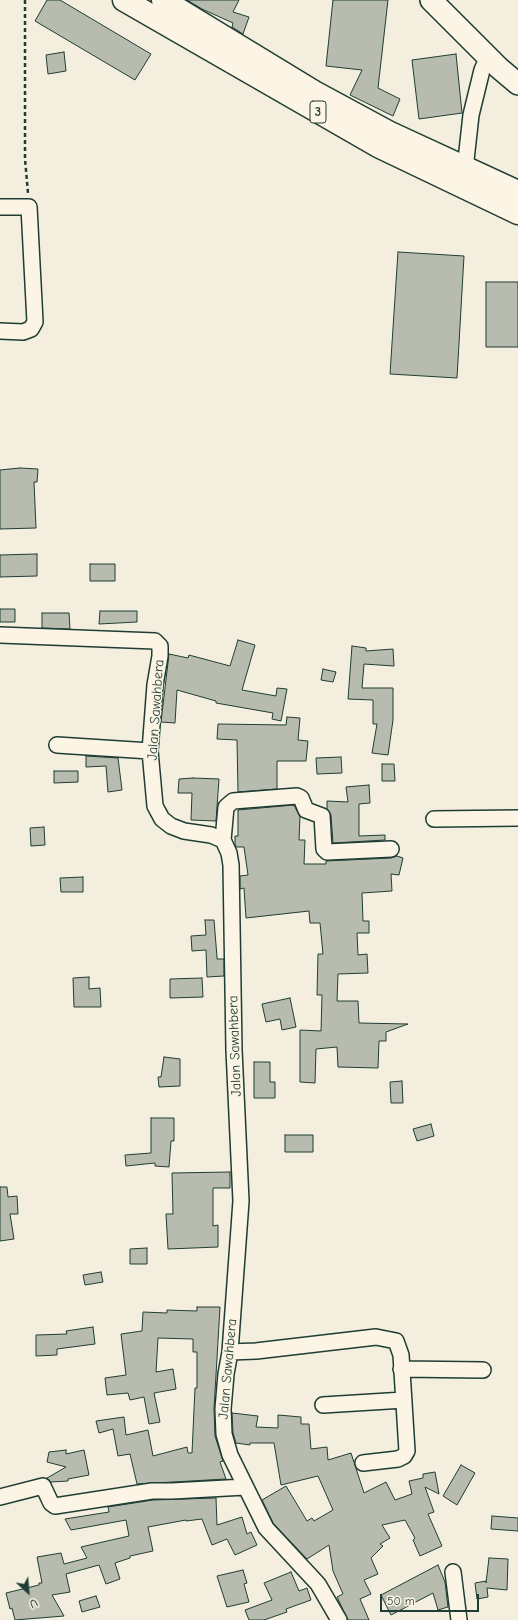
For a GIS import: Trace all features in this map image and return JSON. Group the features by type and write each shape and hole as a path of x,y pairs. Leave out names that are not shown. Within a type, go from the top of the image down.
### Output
{"main road":[{"name":"3","path":"124,0 518,213"},
{"name":"3","path":"163,0 314,92 383,139 465,169 518,192"}],"street":[{"path":"431,0 488,57 518,84"},
{"path":"465,169 471,115 482,70 488,57"},
{"path":"0,207 29,207 35,322 31,329 23,332 0,331"},
{"name":"Jalan Sawahbera","path":"0,635 155,641 160,646 160,656 155,685 150,751 155,806 162,819 170,826 184,831 211,835 223,840 229,853 231,865 234,1050 241,1180 240,1227 230,1352 226,1374 224,1434 230,1455 266,1528 318,1584 339,1620"},
{"path":"58,745 150,751"},
{"path":"223,840 226,807 233,801 297,796 301,798 309,812 322,816 324,849 327,852 391,849"},
{"path":"434,819 518,818"},
{"path":"230,1352 256,1351 384,1338 396,1342 401,1355 407,1451 404,1456 398,1459 364,1463"},
{"path":"401,1369 483,1370"},
{"path":"323,1405 404,1400"},
{"path":"0,1497 43,1486 53,1506 55,1506 152,1490 172,1491 245,1487"},
{"path":"453,1572 459,1620"}],"path":[{"path":"25,0 25,159 29,207"}],"building":[{"path":"47,0 60,0 151,54 135,80 35,21"},
{"path":"187,0 239,0 233,12 249,17 243,34 232,27 233,23 202,9"},
{"path":"333,0 388,0 378,88 400,99 393,116 350,95 362,70 326,66"},
{"path":"64,52 66,71 48,74 46,55"},
{"path":"456,54 462,113 419,119 412,60"},
{"path":"398,252 464,256 457,378 390,374"},
{"path":"486,282 518,282 518,347 486,347"},
{"path":"20,468 38,469 37,482 34,482 36,528 0,529 0,470"},
{"path":"37,554 37,576 0,577 0,555"},
{"path":"90,564 115,564 115,581 90,581"},
{"path":"0,609 15,609 15,622 0,622"},
{"path":"100,611 137,611 137,622 99,624"},
{"path":"42,613 69,613 70,629 42,628"},
{"path":"238,640 255,645 242,690 276,696 277,688 287,689 281,721 272,719 273,713 216,703 216,701 177,690 175,723 161,722 169,654 188,658 189,655 230,666"},
{"path":"352,646 366,648 366,651 393,649 394,666 364,664 362,688 393,688 393,720 388,755 372,753 377,724 373,724 373,700 348,699"},
{"path":"323,669 336,672 333,682 321,680"},
{"path":"287,717 300,718 298,740 308,741 306,761 277,761 277,789 238,792 237,740 217,739 218,724 286,725"},
{"path":"86,756 118,758 122,790 108,792 106,766 86,767"},
{"path":"341,757 342,773 317,774 316,758"},
{"path":"382,764 394,764 395,781 382,781"},
{"path":"54,771 78,771 78,782 54,783"},
{"path":"179,779 219,779 216,821 191,820 192,793 178,793"},
{"path":"369,785 370,803 359,804 359,836 385,835 385,840 333,843 331,815 327,809 327,801 348,802 346,787"},
{"path":"294,805 300,817 299,840 305,840 304,864 326,864 326,861 391,858 397,856 403,858 399,875 391,874 392,891 362,893 363,921 369,921 369,933 357,933 358,955 367,954 368,973 338,974 337,1001 358,1001 359,1023 408,1024 386,1032 386,1041 379,1041 378,1068 338,1067 337,1047 316,1049 315,1083 300,1082 300,1030 321,1031 322,995 317,995 318,954 323,954 320,923 310,923 309,911 246,918 244,888 240,889 240,876 248,875 244,847 236,847 235,844 235,836 238,836 238,810"},
{"path":"44,827 45,845 31,846 30,828"},
{"path":"83,877 83,892 61,892 60,878"},
{"path":"205,920 214,920 217,959 224,959 224,976 207,977 206,950 192,951 191,936 206,935"},
{"path":"89,977 89,989 100,988 101,1007 74,1007 73,978"},
{"path":"202,978 203,997 170,998 170,979"},
{"path":"290,998 296,1027 282,1030 280,1019 266,1022 262,1004"},
{"path":"164,1057 180,1059 180,1086 159,1087 158,1077 161,1077"},
{"path":"254,1062 270,1062 270,1082 275,1082 275,1098 254,1098"},
{"path":"402,1081 403,1103 391,1103 390,1082"},
{"path":"151,1118 174,1118 174,1141 171,1141 169,1167 155,1166 155,1163 126,1166 125,1155 151,1153"},
{"path":"431,1124 434,1136 417,1141 413,1129"},
{"path":"285,1135 313,1135 313,1152 285,1152"},
{"path":"230,1172 230,1188 213,1188 213,1226 218,1225 218,1247 168,1249 166,1214 173,1214 172,1173"},
{"path":"0,1187 7,1187 8,1197 17,1196 18,1214 10,1214 14,1239 0,1241"},
{"path":"147,1248 147,1264 130,1264 130,1249"},
{"path":"101,1272 103,1282 85,1285 83,1275"},
{"path":"197,1307 220,1307 214,1409 215,1436 223,1461 220,1462 226,1479 137,1484 130,1454 118,1456 113,1429 99,1433 96,1421 124,1417 126,1435 148,1430 153,1456 187,1447 188,1453 192,1453 195,1388 197,1388 197,1352 193,1352 193,1339 158,1338 156,1372 173,1369 176,1389 154,1393 160,1422 149,1424 144,1397 130,1400 128,1393 107,1395 105,1378 126,1375 121,1334 142,1331 143,1312 167,1313 167,1310 197,1311"},
{"path":"93,1327 95,1344 57,1349 57,1355 36,1356 36,1335 67,1334 66,1331"},
{"path":"232,1413 258,1416 256,1427 278,1428 278,1415 301,1417 301,1424 309,1424 311,1449 327,1447 328,1460 351,1453 364,1493 386,1482 395,1500 412,1494 409,1481 423,1478 423,1474 435,1472 439,1494 425,1487 434,1512 428,1514 442,1546 420,1556 413,1540 415,1538 405,1520 382,1525 390,1538 380,1544 383,1546 371,1558 378,1574 364,1580 371,1594 360,1599 369,1620 348,1620 337,1597 343,1594 333,1571 329,1545 307,1559 273,1523 262,1500 286,1486 307,1521 312,1518 314,1521 333,1510 318,1476 281,1485 274,1443 250,1443 250,1445 236,1443 233,1433"},
{"path":"66,1450 66,1454 84,1450 89,1475 68,1479 68,1481 51,1482 47,1478 66,1467 47,1462 49,1452"},
{"path":"461,1465 475,1473 457,1505 443,1496"},
{"path":"216,1498 217,1525 242,1517 247,1534 251,1532 257,1545 235,1555 227,1539 212,1545 202,1519 186,1520 148,1527 153,1551 130,1556 130,1558 115,1563 120,1579 106,1584 99,1565 66,1574 70,1592 52,1595 64,1616 15,1620 12,1608 10,1609 6,1593 42,1583 37,1557 61,1553 64,1564 87,1558 81,1547 129,1536 126,1520 71,1530 65,1519 109,1512 108,1507 153,1500"},
{"path":"492,1516 518,1518 518,1531 491,1529"},
{"path":"489,1558 508,1559 507,1590 487,1588 488,1597 477,1599 475,1583 486,1581 486,1583"},
{"path":"438,1565 445,1582 448,1607 438,1610 433,1593 391,1615 381,1595"},
{"path":"243,1570 247,1583 244,1584 249,1602 227,1607 217,1576"},
{"path":"291,1572 299,1591 307,1588 311,1600 286,1609 287,1612 264,1620 249,1620 245,1610 272,1600 264,1583"},
{"path":"96,1596 100,1607 82,1612 79,1601"}]}
